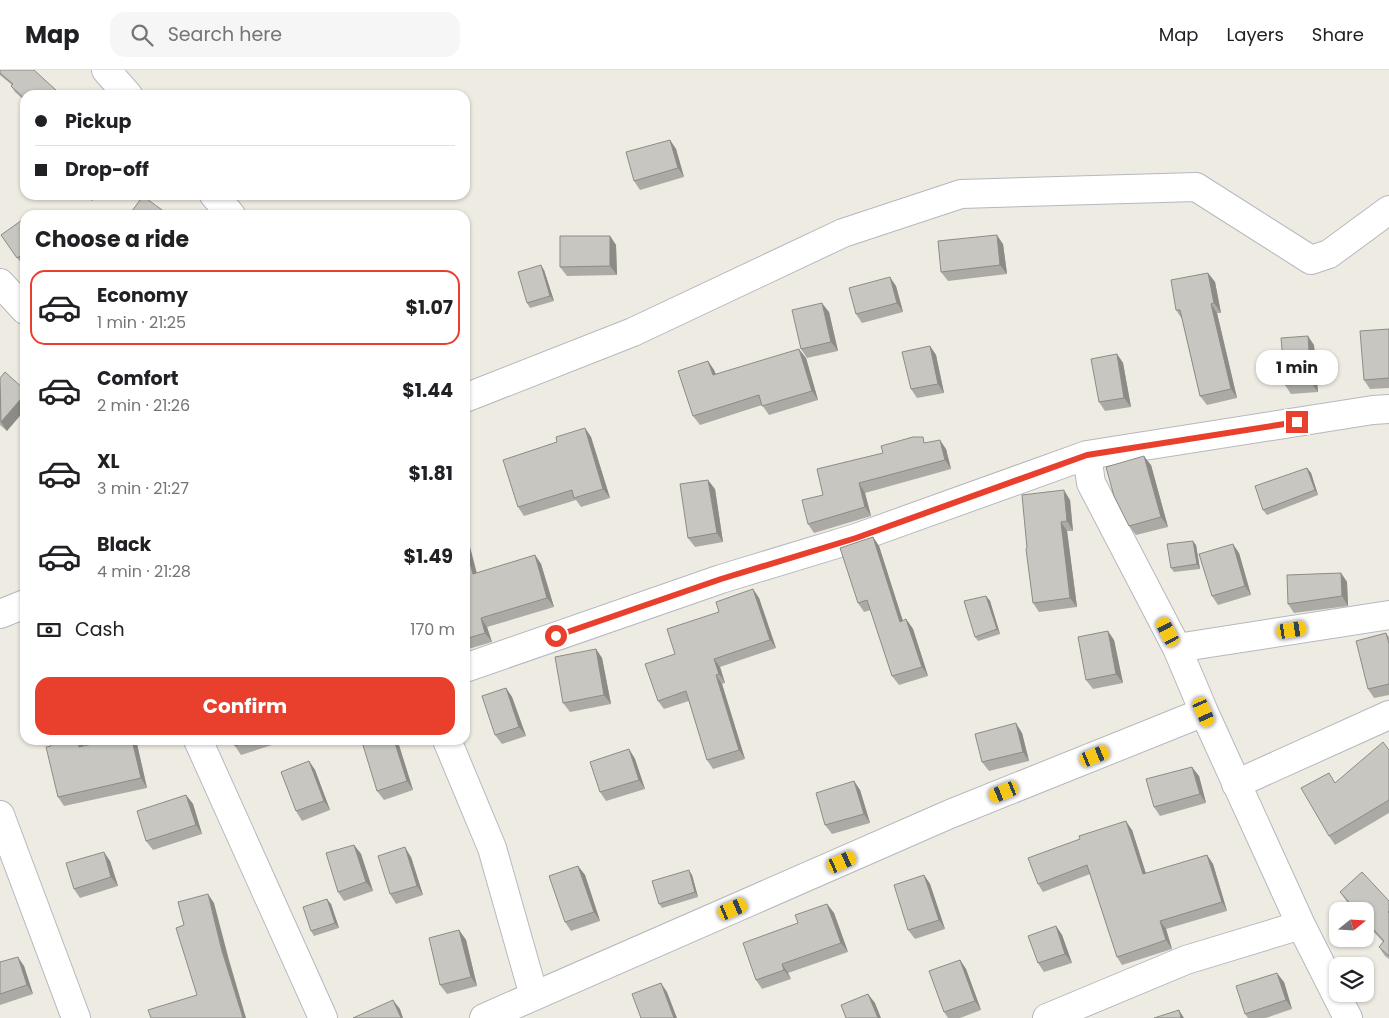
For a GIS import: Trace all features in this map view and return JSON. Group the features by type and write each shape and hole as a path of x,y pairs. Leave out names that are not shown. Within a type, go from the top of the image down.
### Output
{"street":[{"path":"106,70 124,90"},
{"path":"470,396 634,332 843,233 961,194 1196,187 1311,260 1329,254 1389,210"},
{"path":"218,200 226,210"},
{"path":"0,283 20,305"},
{"path":"470,666 721,579 856,538 1087,455 1389,409"},
{"path":"1087,455 1091,483 1177,648 1236,784 1301,925 1348,1018"},
{"path":"0,614 20,606"},
{"path":"1177,648 1389,615"},
{"path":"484,1018 950,814 1204,712"},
{"path":"1236,784 1389,715"},
{"path":"200,745 323,1018"},
{"path":"449,745 492,848 534,996"},
{"path":"0,815 76,1018"},
{"path":"1047,1018 1186,960 1301,925"}],"building":[{"path":"0,70 34,70 56,90 20,90 20,94 11,86 13,84 0,73"},
{"path":"670,140 678,168 634,181 626,152"},
{"path":"140,200 148,200 162,210 133,210"},
{"path":"20,222 20,256 17,258 1,235"},
{"path":"997,235 1000,265 941,272 938,241"},
{"path":"560,236 610,236 610,266 560,267"},
{"path":"541,265 550,296 527,303 518,272"},
{"path":"1208,273 1214,303 1211,304 1231,389 1200,396 1180,310 1176,310 1171,280"},
{"path":"890,277 897,303 856,314 849,288"},
{"path":"822,303 831,342 801,349 792,310"},
{"path":"1389,329 1389,378 1364,380 1360,331"},
{"path":"1308,336 1311,383 1285,385 1281,338"},
{"path":"930,346 938,384 911,389 902,352"},
{"path":"799,349 812,391 762,406 759,395 693,416 678,371 708,361 713,375"},
{"path":"1117,354 1124,398 1099,402 1091,359"},
{"path":"5,372 20,386 20,400 1,422 0,378"},
{"path":"585,428 603,489 574,498 572,490 518,507 503,460 557,442 556,437"},
{"path":"913,437 923,437 924,443 940,440 945,460 859,483 865,507 808,524 802,500 823,495 817,469 883,453 881,446"},
{"path":"1144,456 1161,517 1129,526 1114,496 1106,467"},
{"path":"1307,468 1315,490 1263,510 1255,486"},
{"path":"708,480 717,533 688,538 680,484"},
{"path":"1064,490 1067,521 1061,522 1070,598 1033,603 1022,495"},
{"path":"873,537 900,622 906,619 922,667 892,676 867,600 858,603 840,548"},
{"path":"1193,541 1197,564 1171,568 1167,544"},
{"path":"1233,544 1245,586 1212,596 1199,554"},
{"path":"535,555 547,598 481,618 485,633 470,638 470,562 473,574"},
{"path":"1341,573 1342,596 1288,604 1287,575"},
{"path":"753,589 770,640 714,659 719,674 716,675 739,750 707,760 686,691 658,701 645,664 675,654 667,629 719,612 716,602"},
{"path":"986,596 997,629 975,637 964,601"},
{"path":"1108,631 1116,674 1086,680 1078,637"},
{"path":"1386,633 1389,644 1389,684 1368,689 1356,641"},
{"path":"596,649 604,695 563,703 555,657"},
{"path":"506,688 519,727 495,735 482,696"},
{"path":"1016,723 1023,752 982,762 975,734"},
{"path":"1383,742 1389,750 1389,800 1329,836 1301,788 1329,773 1335,783"},
{"path":"133,745 141,778 58,797 46,747"},
{"path":"363,745 396,745 407,781 377,791"},
{"path":"629,749 639,780 600,792 590,762"},
{"path":"309,761 324,801 296,811 281,772"},
{"path":"1192,767 1200,794 1154,807 1146,779"},
{"path":"854,781 864,814 825,825 816,793"},
{"path":"186,795 196,825 146,841 137,811"},
{"path":"1126,821 1143,874 1207,855 1222,902 1160,921 1166,940 1117,957 1087,865 1038,884 1028,858 1080,839 1079,836"},
{"path":"354,845 366,882 338,892 326,853"},
{"path":"405,847 417,886 390,894 378,856"},
{"path":"104,852 111,877 74,889 66,863"},
{"path":"578,866 594,912 565,922 549,876"},
{"path":"689,870 695,892 659,904 652,881"},
{"path":"1362,872 1389,901 1389,956 1379,947 1384,941 1374,930 1374,902 1349,902 1340,892"},
{"path":"924,875 939,920 908,930 894,885"},
{"path":"208,894 222,951 243,1018 151,1018 148,1010 197,995 176,928 184,925 178,902"},
{"path":"327,899 335,923 311,931 303,907"},
{"path":"827,904 841,943 782,964 784,970 756,980 743,943 798,923 795,915"},
{"path":"1056,926 1065,954 1038,963 1028,936"},
{"path":"459,930 471,977 440,985 429,938"},
{"path":"18,957 27,985 0,994 0,962"},
{"path":"960,960 975,1001 944,1012 929,971"},
{"path":"1277,973 1286,1000 1245,1014 1236,986"},
{"path":"661,983 674,1018 641,1018 632,994"},
{"path":"868,994 878,1018 846,1018 841,1005"},
{"path":"393,1000 401,1018 353,1018"},
{"path":"1179,1010 1181,1018 1154,1018"}],"route":[{"path":"556,636 721,579 856,538 1087,455 1297,422"}]}
